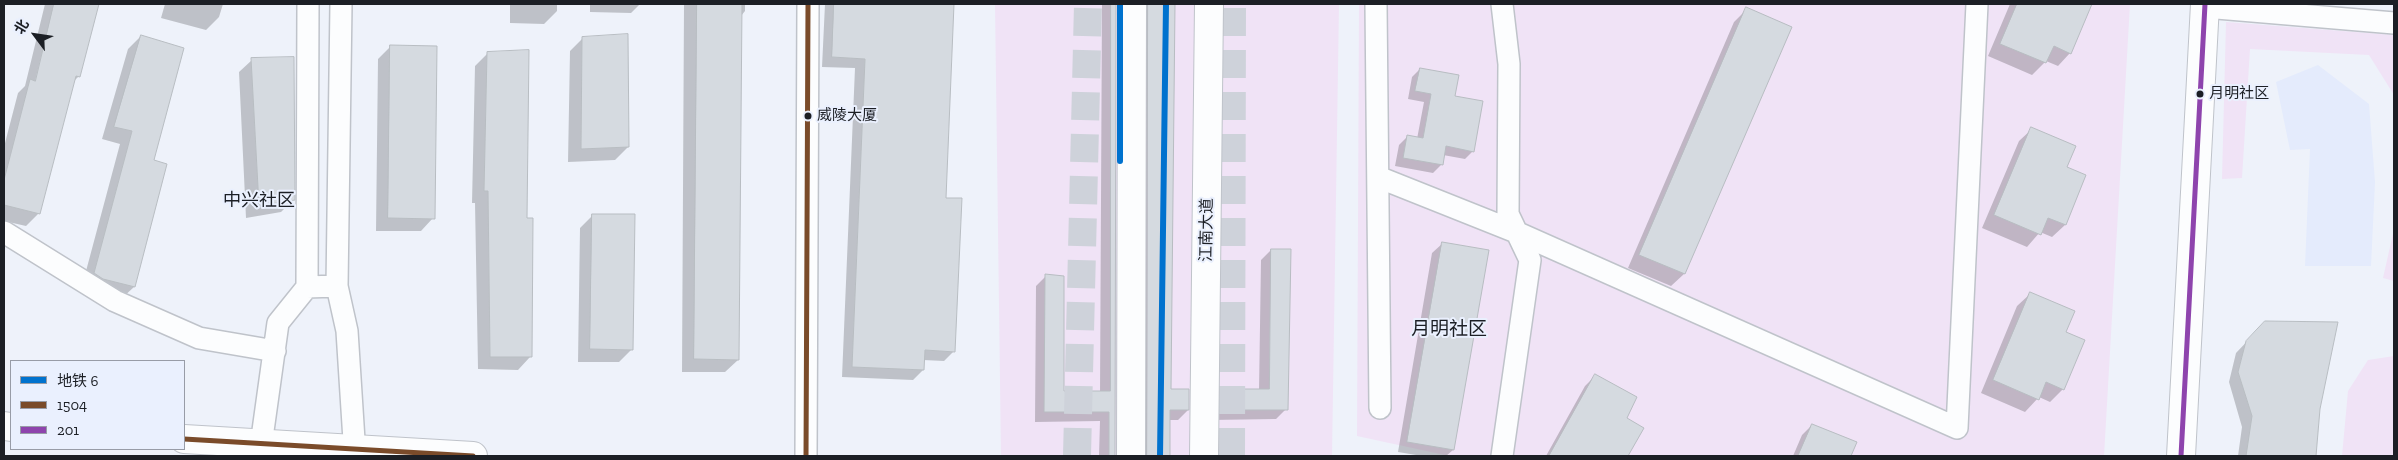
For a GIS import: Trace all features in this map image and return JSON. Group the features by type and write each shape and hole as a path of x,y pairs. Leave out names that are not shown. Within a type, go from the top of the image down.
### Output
{"main road":[{"path":"1131,456 1132,4"},
{"name":"江南大道","path":"1204,456 1210,4"},
{"path":"2181,456 2205,6"},
{"path":"185,439 355,453 473,456"}],"street":[{"path":"261,445 278,323 307,287 308,4"},
{"path":"342,4 337,286 347,331 355,453"},
{"path":"806,456 808,4"},
{"path":"1376,4 1380,408"},
{"path":"1502,4 1509,64 1508,214 1530,260 1502,456"},
{"path":"1378,177 1516,232 1958,428 1977,4"},
{"path":"2205,6 2394,24"},
{"path":"4,232 115,301 198,338 275,351"},
{"path":"307,287 337,286"}],"shaded area":[{"path":"995,4 1339,4 1332,456 1001,456"},
{"path":"1359,4 2130,4 2104,456 1449,456 1357,436"},
{"path":"2226,22 2394,35 2394,95 2369,55 2250,49 2242,178 2222,179"},
{"path":"2318,65 2369,104 2375,182 2371,266 2305,266 2310,149 2290,150 2276,82"},
{"path":"2394,229 2394,281 2383,278"},
{"path":"2394,356 2394,456 2342,456 2348,391 2368,360"}],"building":[{"path":"54,4 99,4 80,77 76,76 40,214 4,205 4,180 30,79 35,81"},
{"path":"697,4 742,4 739,360 694,359"},
{"path":"834,4 954,4 946,198 962,198 955,352 925,350 924,370 852,367 865,59 832,57"},
{"path":"1111,4 1116,4 1115,456 1109,456 1109,412 1044,412 1045,274 1064,276 1064,391 1110,391"},
{"path":"1148,4 1175,4 1171,389 1189,389 1189,410 1170,410 1170,456 1147,456"},
{"path":"2017,4 2092,4 2071,54 2054,46 2046,63 2000,44"},
{"path":"1746,7 1792,27 1685,274 1639,255"},
{"path":"628,34 629,147 581,149 582,37"},
{"path":"141,35 184,48 154,160 167,164 135,287 103,279 94,273 132,131 114,127"},
{"path":"390,45 437,46 435,219 388,218"},
{"path":"529,50 527,218 533,218 532,357 490,357 488,191 484,191 487,52"},
{"path":"294,57 295,200 259,206 251,58"},
{"path":"1420,68 1459,75 1455,96 1483,101 1474,152 1446,146 1443,165 1403,158 1407,135 1423,138 1431,94 1415,91"},
{"path":"2031,127 2076,146 2067,167 2086,175 2066,225 2048,218 2041,235 1994,215"},
{"path":"592,214 635,214 633,350 590,349"},
{"path":"1442,242 1489,250 1454,450 1407,442"},
{"path":"1271,249 1291,249 1288,410 1220,410 1220,389 1269,389"},
{"path":"2030,292 2075,311 2066,332 2085,340 2064,390 2046,382 2039,400 1993,380"},
{"path":"2265,321 2338,322 2320,409 2316,456 2246,456 2252,416 2238,372 2246,341"},
{"path":"1595,374 1637,397 1627,418 1644,428 1628,456 1549,456"},
{"path":"1812,424 1857,442 1851,456 1798,456"}],"tunnel":[{"path":"1077,456 1088,4"},
{"path":"1231,456 1232,4"}],"metro line":[{"name":"6","path":"1120,4 1120,161"},
{"name":"6","path":"1160,456 1166,4"}],"transit line":[{"name":"1504","path":"806,456 808,4"},
{"name":"201","path":"2181,456 2205,4"},
{"name":"1504","path":"185,439 473,456"}],"place":[{"name":"月明社区","path":"2200,94"},
{"name":"威陵大厦","path":"808,116"}],"district":[{"name":"中兴社区","path":"259,201"},
{"name":"月明社区","path":"1449,330"}]}
